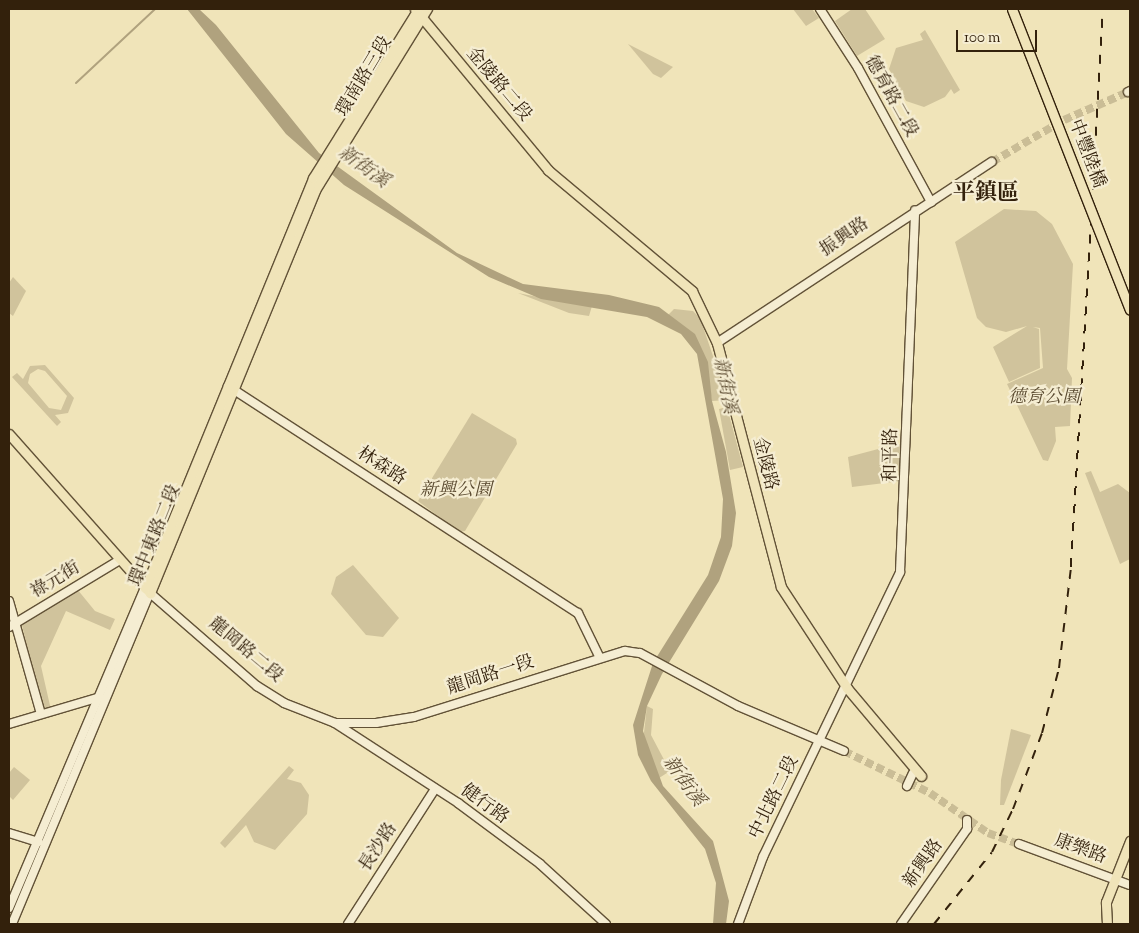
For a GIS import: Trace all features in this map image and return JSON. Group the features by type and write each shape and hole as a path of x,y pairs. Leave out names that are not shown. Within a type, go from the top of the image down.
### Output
{"main road":[{"name":"環南路三段","path":"329,159 417,12 427,9"},
{"name":"中豐陸橋","path":"1012,9 1130,310"},
{"name":"金陵路二段","path":"417,12 559,179"},
{"name":"環中東路二段","path":"147,590 320,172 329,159"},
{"name":"金陵路","path":"559,179 692,291 717,343 780,587 847,688 917,774"},
{"path":"9,434 118,561 147,590"},
{"path":"1107,924 1106,902 1130,841"}],"street":[{"name":"德育路二段","path":"820,9 858,68 931,202"},
{"name":"振興路","path":"717,343 915,210 931,202 992,162"},
{"name":"和平路","path":"847,688 902,565 915,210"},
{"name":"林森路","path":"230,387 578,613 599,656"},
{"name":"祿元街","path":"12,625 118,561"},
{"name":"環中東路二段","path":"12,924 107,696 147,590"},
{"name":"環中東路二段","path":"9,908 98,698 147,590"},
{"name":"龍岡路二段","path":"147,590 257,686 284,703 335,723"},
{"path":"9,601 12,625 42,714"},
{"name":"龍岡路一段","path":"335,723 376,724 414,717 599,656 632,652 820,741"},
{"name":"中北路二段","path":"738,924 762,857 847,688"},
{"path":"9,724 107,696"},
{"name":"健行路","path":"335,723 435,789 540,864 606,924"},
{"path":"820,741 844,751"},
{"path":"908,786 917,774"},
{"name":"長沙路","path":"348,924 435,789"},
{"name":"新興路","path":"901,924 967,829 967,820"},
{"path":"9,833 36,843 47,838"},
{"name":"康樂路","path":"1019,844 1130,885"}],"green space":[{"path":"793,9 812,9 819,18 806,26"},
{"path":"852,9 865,9 885,39 857,56 835,21"},
{"path":"925,30 960,90 954,94 951,89 945,97 924,107 906,101 889,69 896,48 923,40 920,34"},
{"path":"628,44 673,67 661,78 653,74"},
{"name":"德育公園","path":"1004,209 1036,211 1052,224 1073,264 1067,369 1072,378 1070,426 1055,427 1056,441 1048,461 1043,460 1007,384 1043,368 1040,328 1033,327 1039,329 1040,368 1009,382 993,347 1027,326 1006,332 986,327 977,318 955,242"},
{"path":"13,277 26,291 13,316 9,313 9,283"},
{"path":"518,293 592,306 589,316 569,313"},
{"path":"674,309 693,311 700,318 728,400 712,401 705,361 667,316"},
{"path":"45,365 74,398 68,413 55,415 61,422 57,426 12,377 17,373 23,379 30,366","holes":["38,369 45,371 67,396 61,410 49,408 28,383 30,374"]},
{"path":"727,407 743,467 730,470 719,409"},
{"name":"新興公園","path":"472,413 516,439 517,444 465,531 459,532 418,501"},
{"path":"897,444 902,445 901,481 852,487 848,457"},
{"path":"1091,471 1100,492 1118,484 1130,493 1130,559 1120,564 1085,473"},
{"path":"353,565 399,618 383,637 366,635 331,594 336,577"},
{"path":"77,589 95,611 115,619 110,630 66,611 41,666 51,710 42,712 22,625"},
{"path":"647,706 653,709 651,735 670,771 656,780 643,741"},
{"path":"1011,729 1031,735 1004,805 1000,805 1001,780"},
{"path":"289,766 294,770 287,779 301,783 309,795 307,814 275,850 254,842 246,825 225,848 220,843"},
{"path":"14,767 30,780 13,800 9,796 9,773"}],"shaded area":[{"name":"新街溪","path":"187,9 199,9 216,25 319,153 457,253 523,284 609,295 659,307 695,334 708,362 712,401 726,452 736,513 732,546 719,581 662,674 647,706 643,731 663,786 713,841 729,901 726,924 713,924 716,883 705,849 651,781 638,755 633,725 653,663 708,575 721,537 723,499 697,354 681,334 647,317 541,299 489,277 344,185 286,134"}],"waterway":[{"path":"76,83 155,9"}],"tunnel":[{"path":"992,162 1064,120 1128,92"},
{"path":"844,751 930,793 988,833 1019,844"}],"railway":[{"path":"934,924 992,852 1013,809 1042,733 1059,668 1071,567 1103,9"}],"district":[{"name":"平鎮區","path":"986,195"}]}
